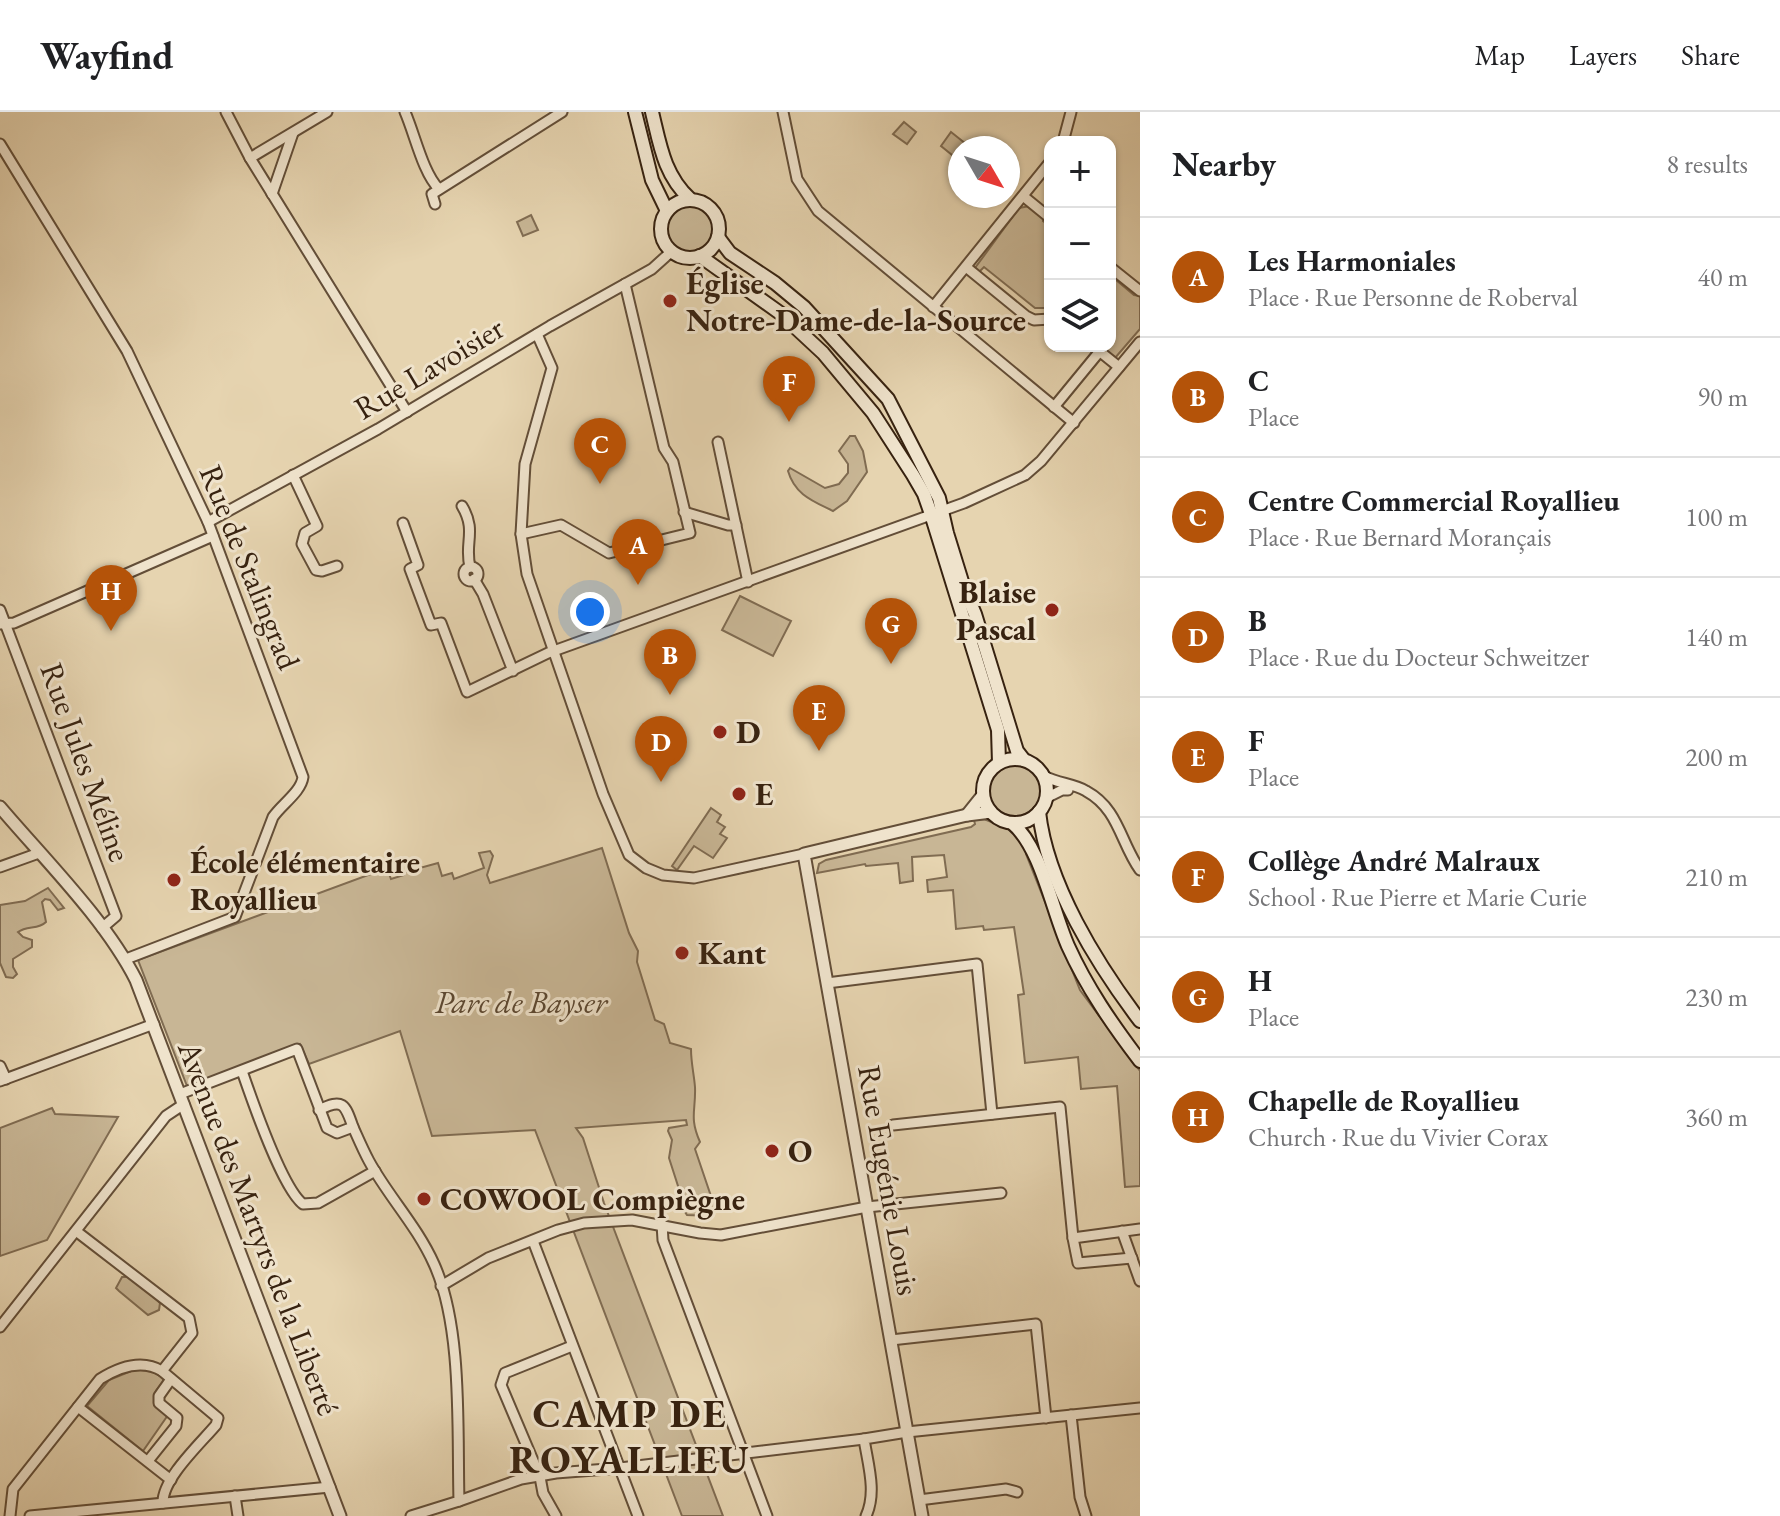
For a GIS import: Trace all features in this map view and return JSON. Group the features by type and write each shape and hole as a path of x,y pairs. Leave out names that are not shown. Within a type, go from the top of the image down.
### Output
{"main road":[{"path":"635,112 652,180 667,211"},
{"path":"652,112 663,159 671,178 690,199 710,207 717,216 718,237 730,253 804,307 871,378 888,399 935,487 937,512 998,730 999,763"},
{"path":"690,199 667,211 661,228 666,245 685,257 700,256 718,237"},
{"path":"700,256 780,313 832,363 873,413 937,512 975,614 1017,751 1024,760"},
{"path":"1024,760 1032,763 1044,776 1046,798 1032,818 1012,823 991,812 983,795 986,777 999,763 1024,760"},
{"path":"1039,812 1048,848 1077,924 1112,985 1140,1021"},
{"path":"1012,823 1031,844 1066,943 1089,990 1140,1061"}],"street":[{"path":"226,112 250,158 407,412"},
{"path":"250,158 327,112"},
{"path":"405,112 428,175 439,189"},
{"path":"435,204 432,194 562,112"},
{"path":"783,112 797,179 818,211 1074,423"},
{"path":"1065,136 1071,112"},
{"path":"272,194 293,133"},
{"name":"Rue de Stalingrad","path":"0,144 127,351 208,522 302,772 303,782 273,817 235,917 126,959"},
{"path":"933,307 1044,170"},
{"path":"1023,196 1044,213"},
{"name":"Rue Lavoisier","path":"208,522 407,412 652,269 672,251"},
{"path":"966,267 1026,316 1034,320 1044,319"},
{"path":"1116,272 1140,291"},
{"path":"521,534 561,525 609,553 690,533 673,462 664,448 625,284"},
{"path":"537,334 552,368 525,464 521,534 527,574 603,794 629,855 636,862 663,875 694,878 991,812"},
{"path":"403,523 418,565 410,569 431,625 441,623 467,692 553,652 937,512 1025,475 1074,423 1140,342"},
{"path":"1054,407 1094,352"},
{"path":"1100,352 1119,367"},
{"path":"718,442 748,582"},
{"path":"293,475 317,526 305,533 302,544 312,565 322,571 337,566"},
{"path":"462,506 470,519 472,538 467,553 470,567 477,573 474,579 483,594 513,671"},
{"path":"684,512 736,525"},
{"path":"4,624 213,536"},
{"name":"Rue Jules Méline","path":"0,610 116,916 102,928"},
{"path":"1044,776 1061,785 1084,789 1108,807 1140,870"},
{"path":"1046,798 1062,790 1084,789"},
{"path":"967,815 983,795"},
{"name":"Avenue des Martyrs de la Liberté","path":"0,807 126,959 154,1024 340,1516"},
{"path":"0,867 39,853"},
{"name":"Rue Eugénie Louis","path":"804,854 922,1516"},
{"path":"827,983 977,964 992,1114"},
{"path":"0,1066 3,1080 154,1024"},
{"path":"0,1327 182,1099 297,1049 327,1128 337,1133 353,1127"},
{"path":"242,1071 295,1198 303,1204 318,1203 375,1171"},
{"path":"319,1110 334,1103 346,1109 375,1171 414,1227 434,1264 454,1346 459,1501"},
{"path":"893,1125 1060,1107 1078,1263 1132,1258"},
{"path":"441,1286 488,1258 584,1223 632,1220 721,1235 867,1207 1001,1193"},
{"path":"662,1224 663,1240 767,1516"},
{"path":"1073,1238 1140,1229"},
{"path":"76,1231 189,1318 192,1333 162,1371"},
{"path":"1122,1231 1140,1281"},
{"path":"533,1241 638,1516"},
{"path":"891,1340 1036,1324 1046,1418"},
{"path":"556,1516 543,1493 540,1477 501,1385 505,1373 572,1346"},
{"path":"10,1516 13,1489 100,1379 114,1371 140,1365 162,1371 218,1418 216,1425 171,1480 163,1494 163,1503"},
{"path":"148,1461 176,1426 177,1418 159,1403 159,1396 171,1379"},
{"path":"78,1407 171,1480"},
{"path":"411,1516 521,1479 556,1473 1140,1408"},
{"path":"1071,1415 1080,1497 1086,1516"},
{"path":"864,1439 872,1490 872,1503 866,1516"},
{"path":"30,1516 330,1487"},
{"path":"919,1500 1006,1489 1017,1492"},
{"path":"235,1496 238,1516"}],"green space":[{"path":"904,122 916,132 907,144 893,134"},
{"path":"948,136 948,152 941,146"},
{"path":"690,204 707,211 714,228 707,245 690,252 673,245 666,228 673,211"},
{"path":"1030,206 1044,217 1044,308 1035,308 984,267 979,272 975,268 1020,208"},
{"path":"531,215 538,230 523,236 517,222"},
{"path":"1116,280 1134,295 1140,296 1140,329 1115,358 1108,352 1116,352"},
{"path":"850,436 855,436 863,451 867,472 847,501 833,511 800,492 788,471 790,468 825,488 839,484 848,473 848,464 839,451"},
{"path":"740,596 791,621 773,656 722,630"},
{"path":"1015,762 1034,770 1042,789 1034,808 1015,816 996,808 988,789 996,770"},
{"path":"711,808 721,815 717,822 725,827 720,834 727,838 713,858 694,846 677,870 672,866"},
{"path":"984,819 1011,830 1028,850 1026,854 1080,990 1140,1071 1140,1186 1125,1187 1117,1086 1081,1089 1078,1057 1025,1063 1018,995 1024,994 1014,927 956,929 953,890 928,892 927,880 947,877 944,855 912,857 913,881 900,883 898,863 865,864 817,873 819,864 826,860 971,827 975,824 974,820"},
{"name":"Parc de Bayser","path":"602,848 629,933 638,951 637,962 655,1020 664,1024 670,1043 691,1049 694,1120 700,1142 695,1149 716,1211 710,1216 687,1215 679,1203 678,1186 669,1158 672,1140 668,1131 669,1128 687,1125 686,1120 576,1128 583,1138 604,1203 723,1516 682,1516 535,1130 432,1136 400,1031 309,1064 300,1044 187,1086 138,960 387,868 391,879 438,863 442,876 452,873 454,879 484,868 479,853 490,851 493,856 487,875 490,883"},
{"path":"48,888 64,908 58,910 50,900 42,902 46,922 18,932 32,940 32,947 13,959 17,974 13,978 6,977 0,963 0,905 25,901"},
{"path":"52,1108 55,1114 118,1117 47,1240 0,1256 0,1128"},
{"path":"122,1277 129,1277 156,1299 160,1303 159,1310 148,1315 119,1291 116,1288"},
{"path":"136,1369 154,1372 165,1379 156,1391 154,1404 168,1415 143,1451 87,1406 109,1380"}],"place":[{"name":"Église Notre-Dame-de-la-Source","path":"670,301"},
{"name":"Collège André Malraux","path":"789,422"},
{"name":"Centre Commercial Royallieu","path":"600,484"},
{"name":"Les Harmoniales","path":"638,585"},
{"name":"Blaise Pascal","path":"1052,610"},
{"name":"Chapelle de Royallieu","path":"111,631"},
{"name":"H","path":"891,664"},
{"name":"C","path":"670,695"},
{"name":"D","path":"720,732"},
{"name":"F","path":"819,751"},
{"name":"B","path":"661,782"},
{"name":"E","path":"739,794"},
{"name":"École élémentaire Royallieu","path":"174,880"},
{"name":"Kant","path":"682,953"},
{"name":"O","path":"772,1151"},
{"name":"COWOOL Compiègne","path":"424,1199"}],"district":[{"name":"CAMP DE ROYALLIEU","path":"630,1436"}]}
